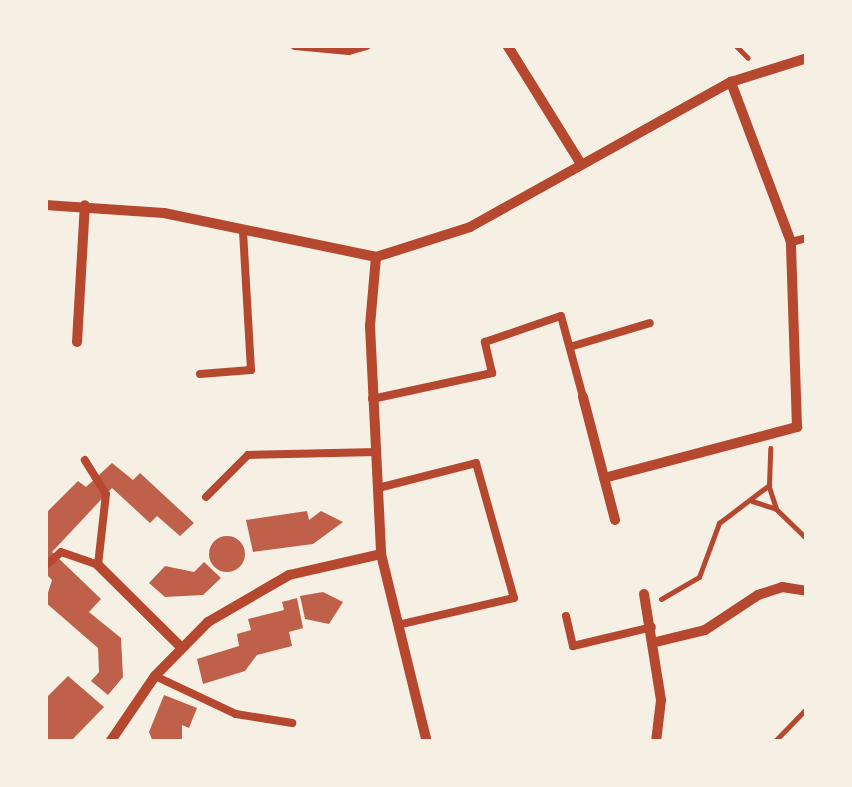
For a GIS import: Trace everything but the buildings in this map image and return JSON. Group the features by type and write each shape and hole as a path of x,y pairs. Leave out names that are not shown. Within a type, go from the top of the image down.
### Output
{"street":[{"path":"295,45 350,50 366,45"},
{"path":"506,45 581,164"},
{"path":"45,206 164,213 376,257 470,228 731,82 807,58"},
{"path":"604,478 802,426 792,242 731,82"},
{"path":"77,342 84,206"},
{"path":"376,257 372,399 381,554 427,742"},
{"path":"584,397 615,520"},
{"path":"110,742 154,676 208,622 289,575 381,554"},
{"path":"98,565 182,648"},
{"path":"656,642 705,630 758,594 782,587 807,591"},
{"path":"645,598 656,642 661,700 656,742"}],"lane":[{"path":"200,374 251,370 244,232"},
{"path":"792,242 807,238"},
{"path":"372,399 492,373 485,342 561,316 573,346 584,397"},
{"path":"573,346 650,323"},
{"path":"206,497 248,454 376,452"},
{"path":"45,566 61,552 98,565 106,494 85,460"},
{"path":"378,488 476,462 514,598 398,625"},
{"path":"566,616 573,646 652,627"},
{"path":"154,676 236,714 292,724"}],"path":[{"path":"768,435 769,486 776,509"},
{"path":"645,598 688,588 708,556 719,524 769,486"},
{"path":"752,502 776,509 807,539"},
{"path":"774,742 807,708"}]}
